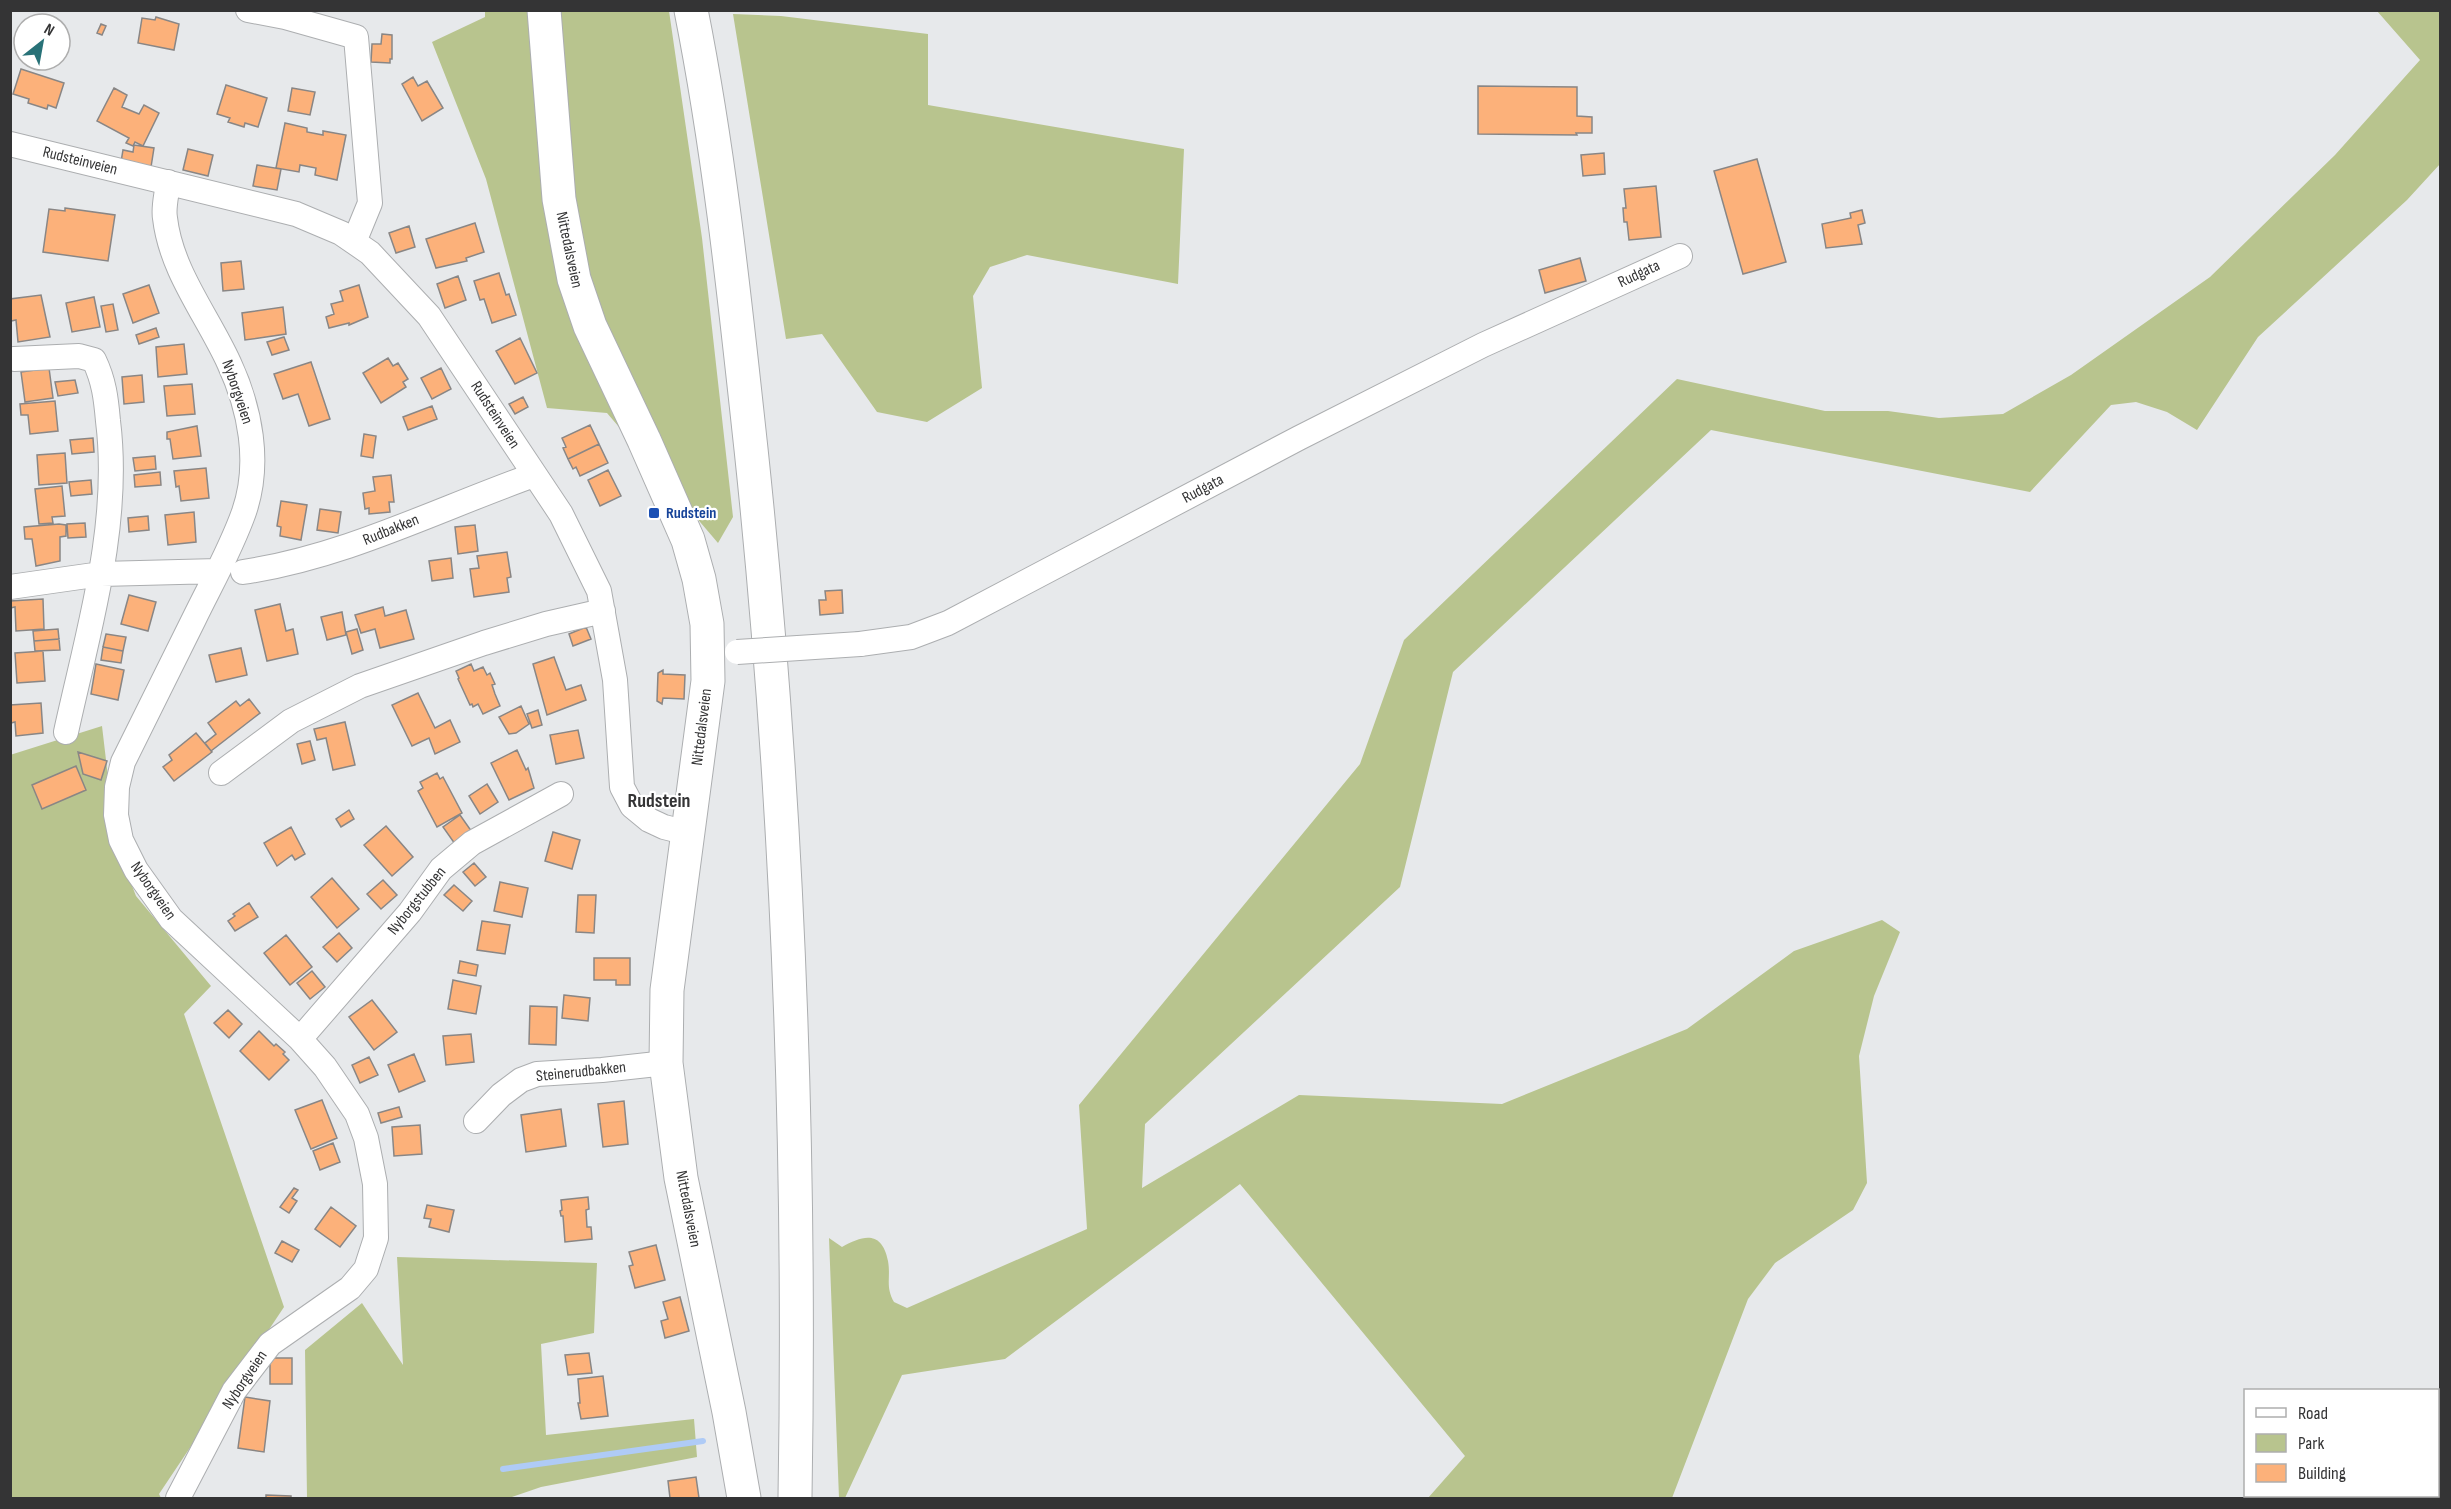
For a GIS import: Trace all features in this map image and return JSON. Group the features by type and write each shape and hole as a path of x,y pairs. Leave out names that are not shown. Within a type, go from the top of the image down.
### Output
{"main road":[{"name":"Nittedalsveien","path":"544,10 558,190 564,236 574,279 590,326 688,540 704,602 723,652 704,713 667,990 666,1063 681,1178 729,1412 744,1498"},
{"path":"691,10 714,137 738,319 767,615 779,785 791,997 794,1100 797,1295 795,1498"},
{"path":"709,10 734,156 755,318 793,717 807,975 811,1111 814,1295 813,1498"}],"street":[{"path":"248,10 356,37 370,203 354,242"},
{"name":"Rudsteinveien","path":"10,144 296,214 321,224 354,242 386,268 429,316 561,514 599,591 615,680 622,787 632,806 643,816 664,827 688,833"},
{"name":"Nyborgveien","path":"168,182 164,217 172,249 188,288 229,363 249,417 252,446 251,474 244,511 218,571 123,762 117,787 116,815 121,840 136,870 171,918 300,1039 326,1067 346,1096 357,1114 366,1138 375,1184 376,1238 366,1269 350,1288 270,1344 234,1392 177,1498"},
{"name":"Rudgata","path":"723,652 860,644 910,637 948,623 1299,438 1432,371 1680,256"},
{"path":"14,359 79,356 94,360 103,379 112,451 112,480 101,574 66,732"},
{"name":"Rudbakken","path":"243,572 279,567 365,541 472,497 534,475"},
{"path":"10,586 101,574 218,571"},
{"path":"221,773 291,721 360,686 484,643 546,624 603,611"},
{"name":"Nyborgstubben","path":"300,1039 410,912 441,869 472,843 561,794"},
{"name":"Steinerudbakken","path":"476,1121 501,1095 521,1080 537,1074 666,1063"}],"green space":[{"path":"485,11 669,11 702,238 733,517 718,543 607,413 547,408 486,179 432,42 485,17"},
{"path":"2377,11 2440,11 2440,164 2407,200 2258,337 2197,430 2167,412 2136,402 2111,405 2030,492 1711,430 1453,672 1400,887 1145,1124 1142,1188 1299,1095 1502,1104 1687,1029 1794,951 1882,920 1900,932 1874,996 1859,1056 1867,1183 1853,1210 1775,1263 1748,1299 1672,1498 1428,1498 1465,1456 1240,1184 1005,1359 902,1375 845,1498 839,1498 829,1238 842,1247 864,1238 871,1238 881,1244 888,1261 891,1296 894,1302 907,1308 1087,1229 1079,1105 1360,764 1404,640 1677,379 1825,411 1888,411 1939,418 2003,414 2071,375 2210,277 2335,155 2420,60"},
{"path":"733,14 781,16 928,34 928,105 1184,149 1178,284 1027,255 990,267 973,296 982,388 927,422 877,412 822,334 786,339"},
{"path":"102,726 116,845 136,896 211,986 184,1014 284,1307 159,1494 161,1498 11,1498 10,755"},
{"path":"397,1257 597,1263 594,1333 541,1344 546,1435 694,1419 697,1457 541,1487 509,1498 307,1498 305,1350 362,1303 403,1365"}],"building":[{"path":"156,17 179,24 174,50 138,43 142,18 155,20"},
{"path":"101,24 106,26 102,35 97,33"},
{"path":"382,34 392,35 392,59 390,63 371,62 372,44 381,44"},
{"path":"20,72 30,72 64,83 56,108 48,105 47,109 28,103 29,99 13,94"},
{"path":"413,77 418,86 427,81 443,108 422,121 402,84"},
{"path":"226,85 267,98 258,127 245,123 244,127 228,122 230,118 217,114"},
{"path":"1478,86 1577,87 1577,116 1592,117 1592,133 1576,133 1577,135 1478,134"},
{"path":"114,88 127,95 122,107 139,114 144,105 159,113 143,146 135,142 133,146 126,143 129,138 97,121"},
{"path":"292,88 315,92 310,115 288,111"},
{"path":"285,123 307,128 307,132 323,135 323,131 346,135 337,180 315,175 316,168 300,165 299,172 276,168"},
{"path":"134,145 154,148 151,167 121,162 123,150 133,152"},
{"path":"188,149 213,155 208,176 183,170"},
{"path":"1604,153 1605,174 1583,176 1581,155"},
{"path":"1757,159 1786,262 1743,274 1714,171"},
{"path":"257,165 281,169 277,190 253,186"},
{"path":"1656,186 1661,237 1629,240 1627,222 1624,222 1623,208 1626,208 1624,189"},
{"path":"65,208 115,215 108,261 43,252 49,209 65,211"},
{"path":"1862,210 1865,223 1858,225 1862,244 1826,248 1822,224 1851,218 1850,213"},
{"path":"475,223 484,252 466,258 467,261 436,268 426,239"},
{"path":"409,226 415,247 396,253 389,233"},
{"path":"1580,258 1586,281 1545,293 1539,270"},
{"path":"241,261 244,289 223,291 221,263"},
{"path":"499,273 516,315 492,323 484,299 480,300 474,281"},
{"path":"458,276 466,300 445,308 437,284"},
{"path":"149,285 159,313 133,323 123,294"},
{"path":"359,285 368,317 349,325 349,323 329,328 326,317 334,314 331,304 343,301 340,291"},
{"path":"41,295 50,337 18,342 16,320 11,321 10,299"},
{"path":"94,297 100,327 72,332 66,303"},
{"path":"113,304 118,330 106,332 101,306"},
{"path":"283,307 286,334 245,340 242,313"},
{"path":"156,328 159,337 139,344 136,335"},
{"path":"284,337 289,350 272,355 267,342"},
{"path":"520,338 537,373 515,384 496,351"},
{"path":"184,344 187,374 158,377 156,347"},
{"path":"388,358 393,366 398,363 408,379 403,382 406,387 381,403 363,373"},
{"path":"311,362 330,419 309,426 298,394 283,399 274,374"},
{"path":"49,368 53,398 25,402 21,372"},
{"path":"441,368 451,389 432,399 421,378"},
{"path":"142,375 144,402 124,404 122,377"},
{"path":"75,380 78,393 58,396 55,382"},
{"path":"192,384 195,414 167,416 164,386"},
{"path":"523,397 528,407 515,414 509,404"},
{"path":"55,401 58,431 30,434 28,415 21,415 20,404"},
{"path":"432,406 437,419 408,430 403,417"},
{"path":"590,425 599,444 568,459 562,438"},
{"path":"197,426 201,456 173,459 167,432"},
{"path":"364,434 376,436 373,458 361,456"},
{"path":"93,438 94,452 72,454 70,440"},
{"path":"599,444 608,463 580,476 576,467 573,469 568,459"},
{"path":"65,453 67,483 39,485 37,455"},
{"path":"155,456 156,469 135,471 133,458"},
{"path":"206,468 209,498 181,501 174,471"},
{"path":"608,470 621,496 600,506 588,480"},
{"path":"160,472 161,485 135,487 134,475"},
{"path":"391,475 394,502 389,502 390,512 369,514 369,508 365,509 363,493 375,491 373,477"},
{"path":"91,480 92,494 71,496 69,482"},
{"path":"62,486 65,516 52,517 53,523 39,524 35,489"},
{"path":"281,501 307,505 301,540 280,536 281,527 277,526"},
{"path":"320,509 341,512 338,533 317,530"},
{"path":"194,512 196,542 168,545 165,515"},
{"path":"148,516 149,530 129,532 128,518"},
{"path":"85,523 86,537 68,538 67,524"},
{"path":"66,525 66,536 60,537 60,561 36,566 32,539 25,539 24,527"},
{"path":"475,525 478,551 458,554 455,527"},
{"path":"507,552 511,577 507,578 509,592 474,597 470,569 479,568 477,556"},
{"path":"451,558 453,578 432,581 429,561"},
{"path":"842,590 843,613 820,615 819,600 826,600 825,591"},
{"path":"129,595 156,602 148,631 121,624"},
{"path":"43,599 44,629 16,631 15,607 10,608 10,601"},
{"path":"280,604 286,631 293,629 298,654 267,661 255,610"},
{"path":"383,607 385,616 406,610 414,639 380,648 375,629 361,633 355,615"},
{"path":"342,612 346,635 327,640 321,617"},
{"path":"586,627 591,639 573,646 569,634"},
{"path":"58,629 59,639 34,641 33,631"},
{"path":"357,629 363,650 352,654 346,632"},
{"path":"106,634 126,637 123,651 103,647"},
{"path":"59,639 60,650 35,651 34,641"},
{"path":"103,647 123,651 121,663 101,660"},
{"path":"241,648 247,675 216,682 209,655"},
{"path":"43,651 45,681 17,683 15,653"},
{"path":"554,657 566,690 581,685 586,700 547,715 533,664"},
{"path":"96,664 124,670 118,700 91,694"},
{"path":"471,664 474,671 483,667 487,675 490,673 495,684 492,685 500,706 483,714 478,704 473,707 472,704 470,705 456,671"},
{"path":"663,670 663,674 685,675 684,699 663,698 662,704 657,701 658,673"},
{"path":"418,693 435,728 450,720 460,742 435,754 429,738 412,746 392,705"},
{"path":"249,699 260,713 211,751 205,743 216,734 208,723 236,701 240,706"},
{"path":"41,703 43,733 16,736 15,722 11,723 10,705"},
{"path":"521,706 529,724 516,733 509,734 499,717"},
{"path":"538,710 542,725 532,728 527,714"},
{"path":"345,722 355,765 333,770 326,738 317,740 314,729"},
{"path":"578,730 584,758 556,764 550,735"},
{"path":"196,733 212,752 174,781 163,767 172,760 169,755"},
{"path":"310,741 315,760 302,764 297,744"},
{"path":"517,750 526,770 528,768 534,788 509,800 491,763"},
{"path":"78,752 107,761 101,780 83,774"},
{"path":"76,766 86,790 42,809 32,785"},
{"path":"437,773 440,779 443,777 462,813 437,827 418,791 423,788 420,782"},
{"path":"487,784 498,802 480,814 469,796"},
{"path":"349,810 354,819 341,827 336,819"},
{"path":"460,815 472,832 455,844 443,827"},
{"path":"386,826 413,857 392,876 364,845"},
{"path":"291,827 305,854 295,860 292,855 277,866 264,843"},
{"path":"553,832 580,840 572,869 545,861"},
{"path":"474,863 486,877 475,886 463,872"},
{"path":"332,878 359,909 337,928 311,897"},
{"path":"383,880 397,895 381,909 367,894"},
{"path":"500,882 528,888 522,917 494,911"},
{"path":"454,885 472,901 463,911 444,895"},
{"path":"578,895 596,895 594,933 576,932"},
{"path":"249,903 258,917 235,931 228,921 235,916 233,914"},
{"path":"482,921 510,925 505,954 477,950"},
{"path":"339,933 352,948 337,962 323,947"},
{"path":"286,935 312,967 290,985 264,953"},
{"path":"594,958 630,958 630,985 616,985 616,980 594,980"},
{"path":"460,961 478,965 476,976 458,973"},
{"path":"312,971 325,987 310,999 297,983"},
{"path":"453,980 481,986 476,1014 448,1009"},
{"path":"564,995 590,998 588,1021 562,1018"},
{"path":"372,1000 397,1032 374,1050 349,1017"},
{"path":"530,1006 557,1007 556,1045 529,1044"},
{"path":"228,1010 242,1024 229,1038 214,1023"},
{"path":"259,1031 274,1046 276,1044 285,1052 283,1054 289,1060 269,1080 240,1051"},
{"path":"471,1034 474,1062 446,1065 443,1036"},
{"path":"414,1054 425,1081 399,1092 388,1065"},
{"path":"369,1057 378,1075 360,1083 352,1065"},
{"path":"322,1100 337,1138 311,1149 295,1110"},
{"path":"624,1101 628,1144 603,1147 598,1104"},
{"path":"399,1107 402,1117 381,1123 378,1113"},
{"path":"561,1109 566,1146 526,1152 521,1115"},
{"path":"420,1125 422,1154 394,1156 392,1127"},
{"path":"333,1143 340,1162 320,1170 313,1151"},
{"path":"294,1188 298,1190 292,1198 297,1201 289,1213 280,1207"},
{"path":"588,1197 587,1227 591,1227 592,1239 565,1242 563,1216 560,1211 562,1210 561,1200"},
{"path":"427,1205 454,1210 449,1232 429,1227 431,1219 424,1218"},
{"path":"331,1207 356,1226 340,1247 315,1229"},
{"path":"282,1241 299,1250 292,1262 275,1253"},
{"path":"656,1245 665,1280 635,1288 629,1266 633,1265 629,1252"},
{"path":"680,1297 689,1331 665,1338 661,1321 668,1319 663,1302"},
{"path":"589,1353 592,1373 568,1375 565,1355"},
{"path":"270,1358 292,1358 292,1384 270,1384"},
{"path":"603,1376 608,1416 581,1419 578,1379"},
{"path":"245,1397 270,1401 264,1452 238,1448"},
{"path":"696,1477 699,1498 670,1498 668,1481"},
{"path":"266,1495 291,1496 291,1498 266,1498"}],"waterway":[{"path":"503,1469 703,1441"}],"place":[{"name":"Rudstein","path":"654,513"}],"district":[{"name":"Rudstein","path":"659,801"}]}
